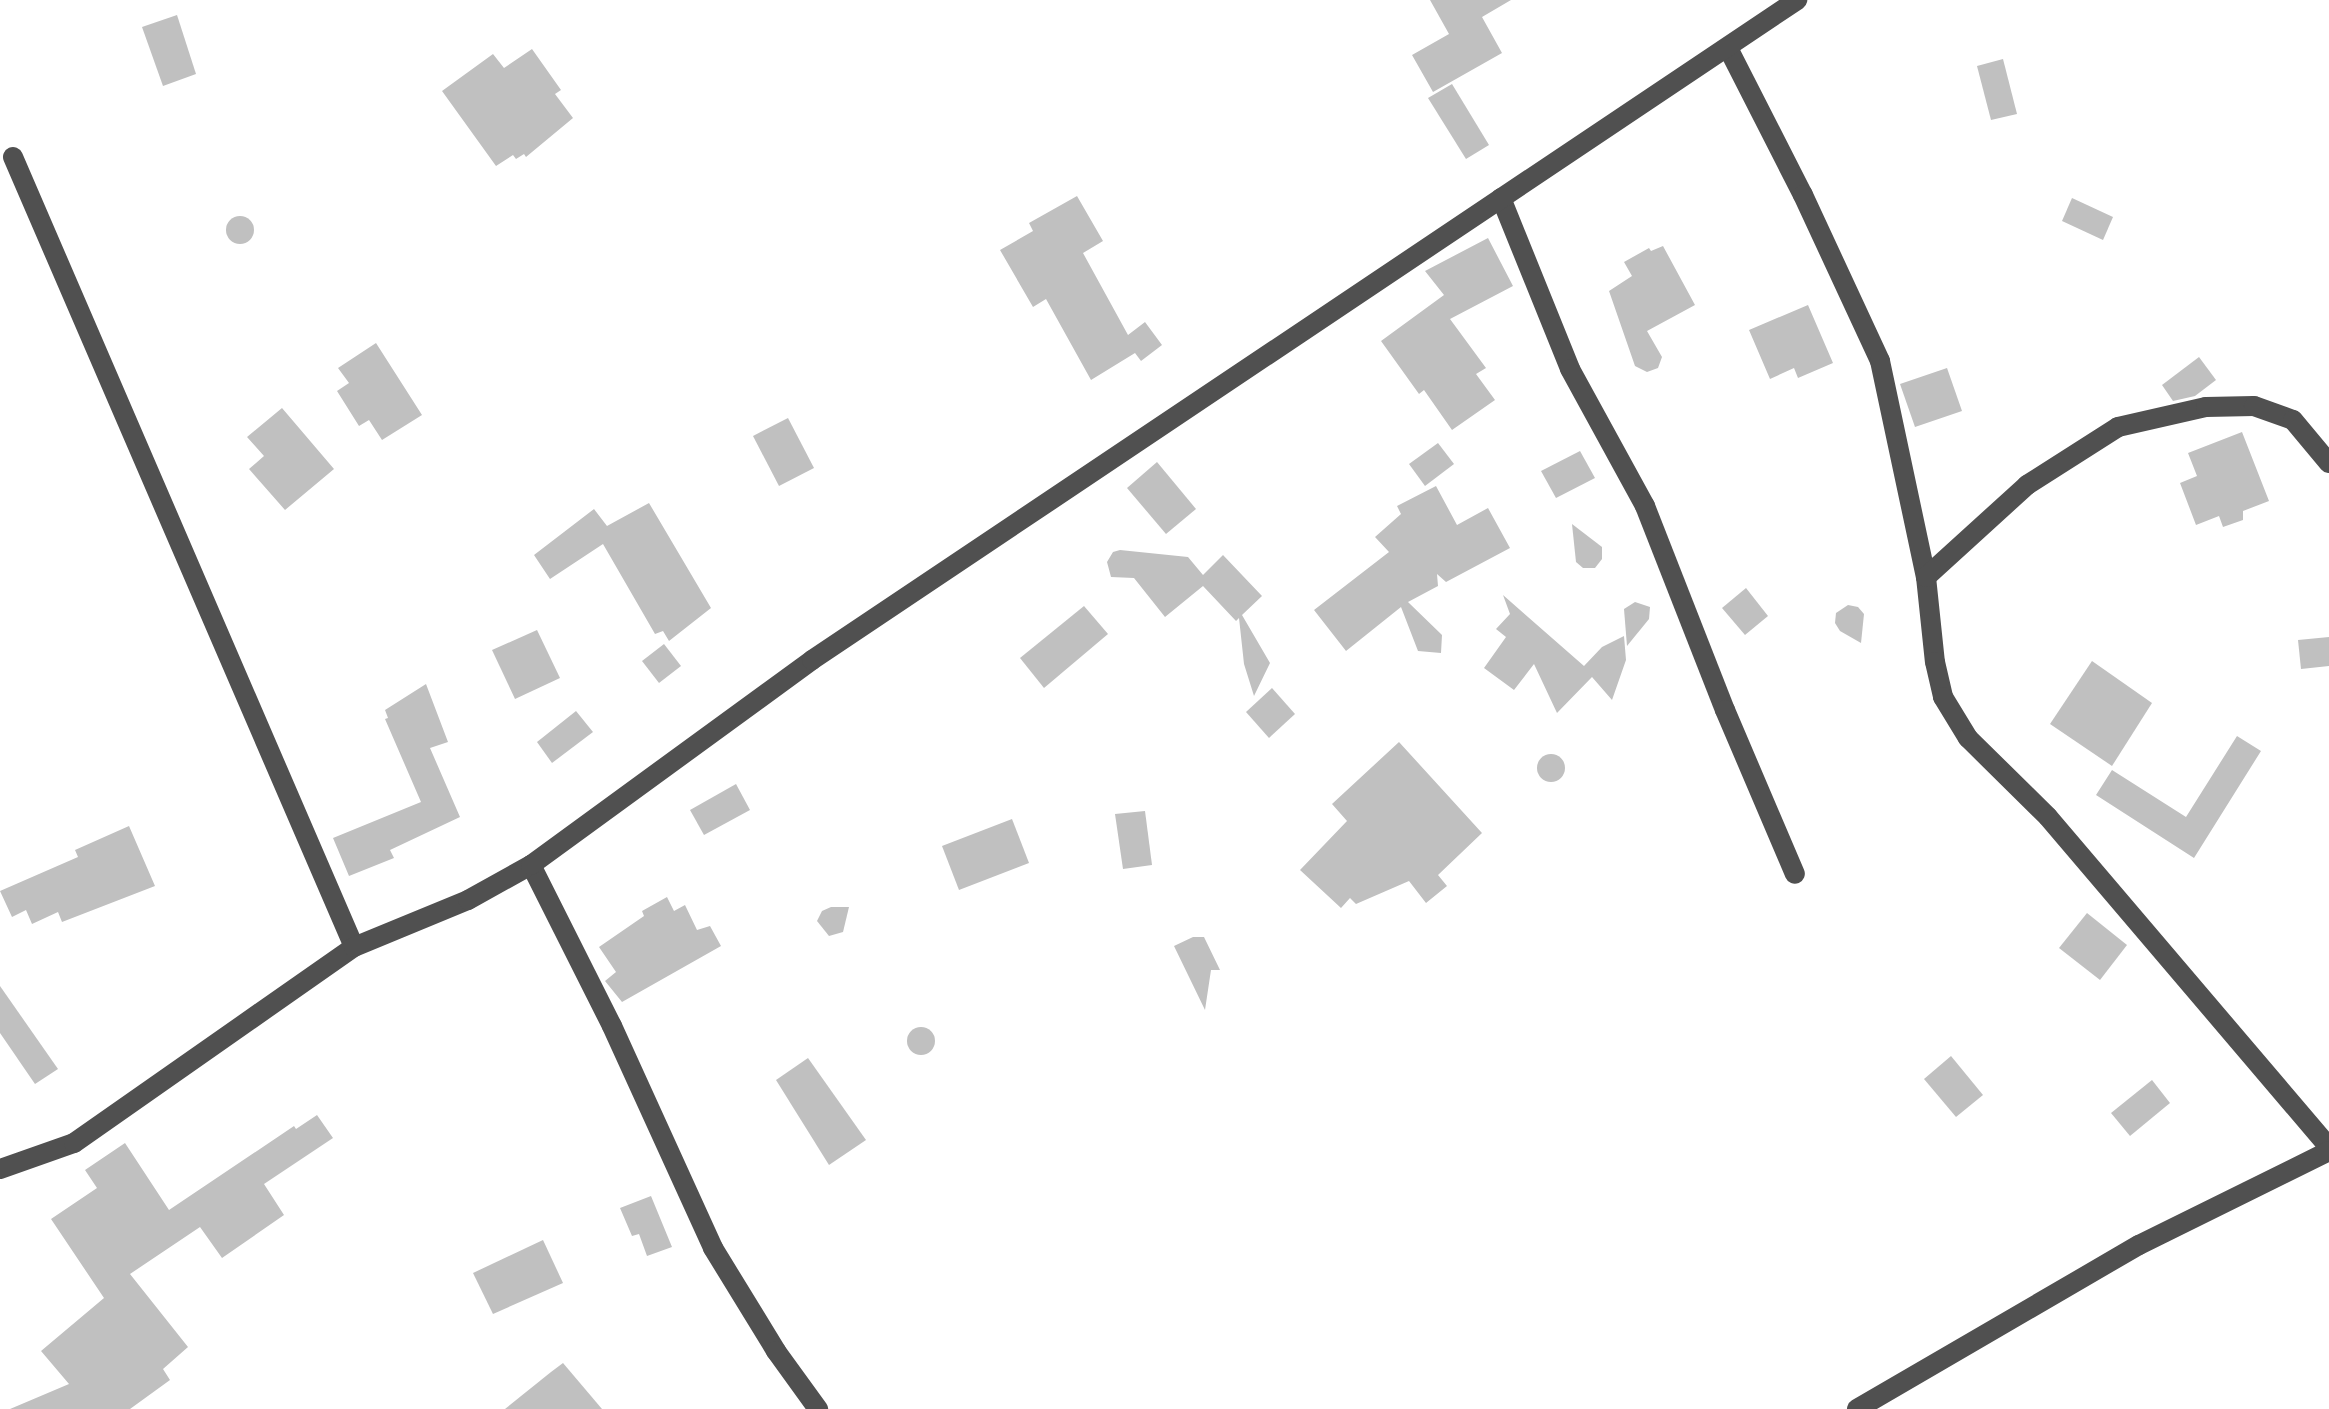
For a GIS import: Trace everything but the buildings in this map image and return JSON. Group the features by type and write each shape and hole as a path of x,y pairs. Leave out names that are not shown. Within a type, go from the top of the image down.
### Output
{"street":[{"path":"0,1169 74,1143 354,947 468,900 531,865 812,660 1797,0"},
{"path":"1728,48 1803,195 1880,361 1926,577 1935,662 1943,697 1968,738 2048,817 2329,1149 2139,1245 1857,1409"},
{"path":"13,157 354,947"},
{"path":"1501,198 1570,369 1645,506 1725,710 1795,874"},
{"path":"1926,577 2027,485 2118,427 2206,407 2254,406 2293,420 2329,463"},
{"path":"531,865 612,1026 713,1248 776,1351 818,1409"}]}
